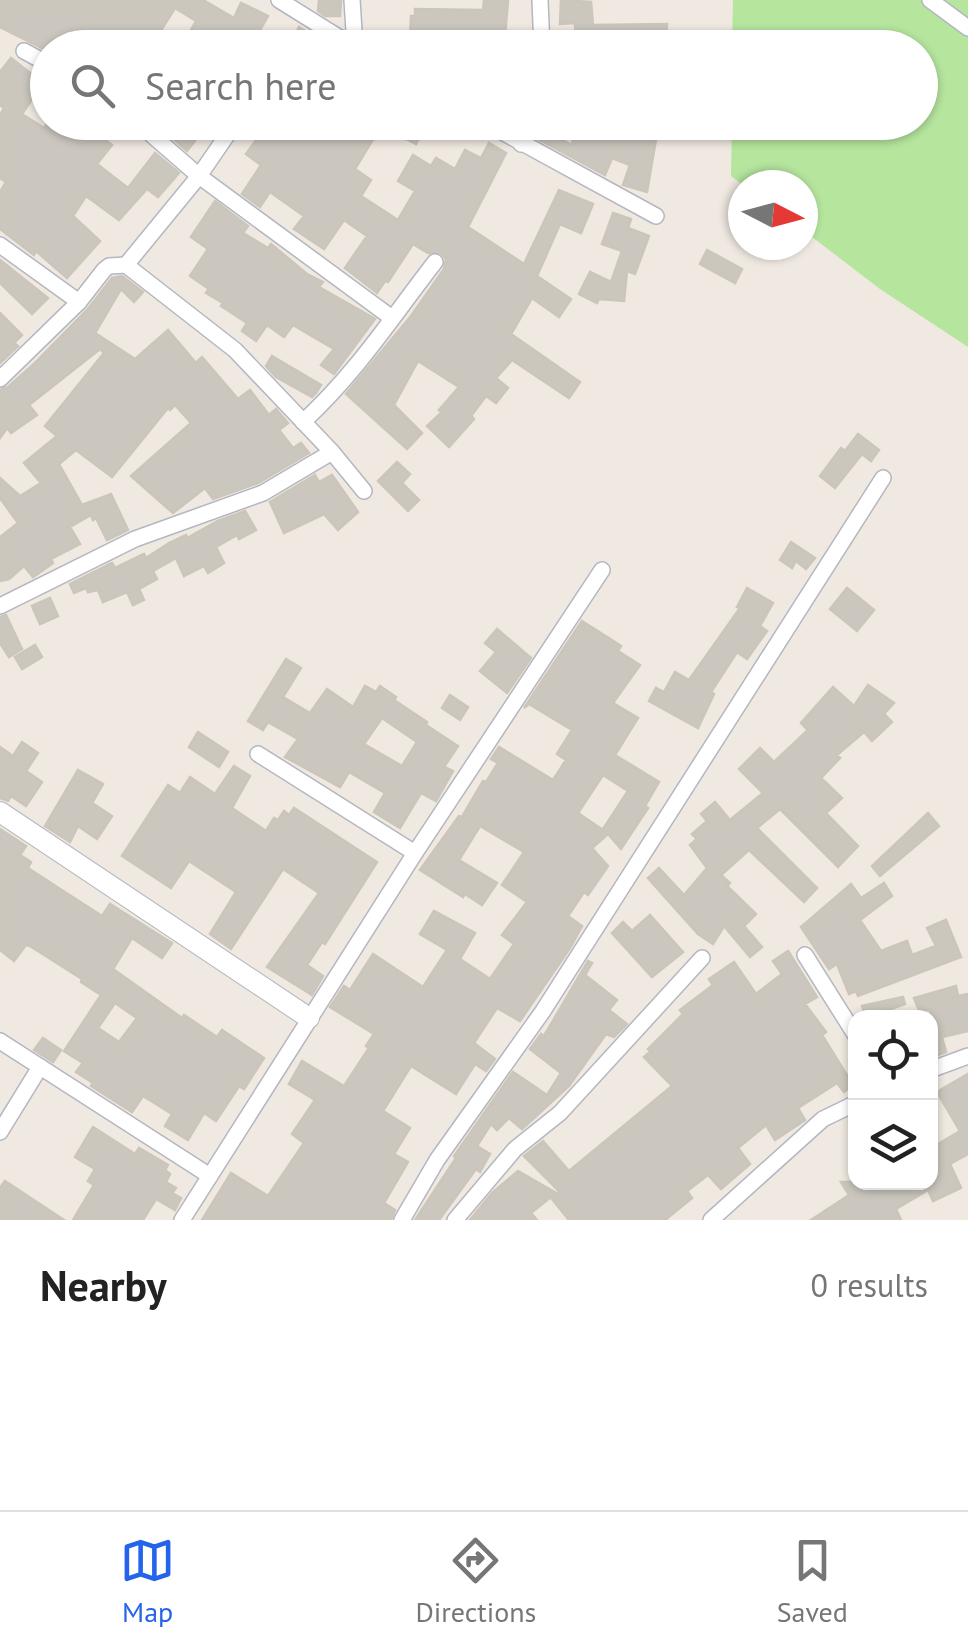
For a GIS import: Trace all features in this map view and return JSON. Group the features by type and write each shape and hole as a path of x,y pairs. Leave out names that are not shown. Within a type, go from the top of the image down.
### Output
{"street":[{"path":"279,0 328,30"},
{"path":"352,0 355,30"},
{"path":"540,0 541,30"},
{"path":"930,0 968,28"},
{"path":"24,51 30,54"},
{"path":"158,140 199,176 392,318"},
{"path":"126,265 224,140"},
{"path":"513,140 656,216"},
{"path":"520,144 522,140"},
{"path":"0,245 79,302"},
{"path":"303,422 342,386 434,262"},
{"path":"0,379 79,302 104,270 126,265 235,350 364,491"},
{"path":"0,606 135,540 263,492 332,452"},
{"path":"402,1220 437,1160 543,1011 883,478"},
{"path":"182,1220 414,853 602,570"},
{"path":"258,754 414,853"},
{"path":"0,812 309,1018"},
{"path":"805,955 848,1023"},
{"path":"455,1220 514,1149 560,1113 702,958"},
{"path":"0,1041 210,1176"},
{"path":"938,1067 968,1056"},
{"path":"0,1132 40,1067"},
{"path":"711,1220 824,1119 848,1107"}],"green space":[{"path":"733,0 968,0 968,347 880,289 818,241 818,170 731,170 732,140 938,140 938,30 732,30"}],"building":[{"path":"0,0 203,0 234,18 241,3 268,16 260,30 191,30 196,21 175,8 161,30 30,30 30,42 0,27"},
{"path":"319,0 341,0 340,16 325,16 318,11"},
{"path":"484,0 508,0 506,30 410,30 415,9 483,10"},
{"path":"561,0 591,2 593,25 667,24 666,30 575,30 575,23 560,24"},
{"path":"11,58 30,73 30,102 22,114 30,119 30,140 105,140 112,145 97,164 128,188 155,153 179,173 158,197 147,189 119,220 86,196 73,216 100,241 67,278 36,251 34,255 0,229 0,192 6,182 0,178 0,115 4,108 0,105 0,72"},
{"path":"175,140 195,141 187,151"},
{"path":"256,140 373,140 355,169 371,180 361,196 398,220 415,191 398,181 413,155 431,166 436,158 455,169 465,150 481,158 489,143 506,153 468,227 524,264 559,190 593,204 581,233 560,224 537,276 571,299 559,317 532,298 511,334 580,382 569,398 512,360 496,378 508,388 496,403 486,396 471,416 474,419 449,447 427,426 459,387 418,361 394,405 422,433 407,449 346,394 411,316 444,269 446,259 441,253 428,253 413,244 377,293 345,268 367,236 344,220 324,249 294,229 304,216 270,192 260,207 242,194 261,165 246,154"},
{"path":"540,140 563,140 572,145 573,140 656,140 647,192 623,185 630,165 612,158 605,175"},
{"path":"215,201 248,226 243,233 268,248 271,244 323,282 319,287 375,319 334,374 321,365 334,349 293,325 284,337 267,325 256,341 242,331 247,323 221,306 223,303 206,293 209,289 190,276 208,249 191,237"},
{"path":"613,213 631,219 628,228 649,236 635,274 627,271 624,301 599,299 597,303 579,294 590,272 611,282 622,251 602,244"},
{"path":"707,250 742,269 735,283 700,264"},
{"path":"0,260 48,298 32,314 0,283"},
{"path":"122,276 143,292 134,302 121,289 95,333 135,359 168,330 196,363 202,357 238,399 250,390 269,415 276,409 288,423 279,430 293,448 301,443 309,453 258,483 213,499 205,488 173,513 131,476 191,423 175,405 168,408 112,477 76,450 59,464 82,505 111,494 128,530 107,540 91,515 70,527 80,544 51,559 53,563 33,577 24,566 9,579 0,581 0,537 18,523 0,498 0,478 20,496 41,483 24,463 57,436 45,426 104,353 100,349 29,405 37,415 11,433 7,428 0,438 0,390 35,363 112,278"},
{"path":"0,313 22,335 14,343 18,346 0,363"},
{"path":"272,356 321,385 316,393 312,397 276,377 266,366"},
{"path":"858,434 879,450 871,461 862,454 835,488 820,476 841,448 845,451"},
{"path":"397,462 410,474 402,483 419,500 408,511 378,481"},
{"path":"315,475 319,482 332,475 358,512 338,530 324,514 284,533 270,502"},
{"path":"245,511 256,530 216,547 224,563 208,573 204,566 184,576 176,558 153,571 157,579 139,589 144,600 133,605 127,592 103,602 98,590 88,592 86,588 74,593 70,584 112,563 115,568 144,554 146,558 169,543"},
{"path":"791,542 815,558 806,569 796,561 792,568 780,560"},
{"path":"747,588 773,603 760,626 767,631 747,659 737,652 711,692 714,694 698,728 649,701 656,688 664,692 675,672 689,680 740,608 737,607"},
{"path":"847,588 874,610 857,631 830,609"},
{"path":"50,598 58,616 40,624 32,606"},
{"path":"6,615 22,649 9,657 0,643 0,617"},
{"path":"582,621 621,646 618,651 640,665 613,703 638,718 615,755 659,782 645,806 648,808 621,849 608,834 592,848 608,866 568,916 582,926 570,948 520,1021 497,1008 474,1043 495,1059 486,1071 475,1064 456,1094 411,1066 383,1111 410,1128 394,1154 408,1162 384,1203 395,1210 391,1220 202,1220 231,1173 268,1196 304,1143 292,1134 315,1100 289,1084 302,1061 344,1086 369,1048 366,1046 374,1034 330,1007 344,986 350,990 373,954 423,987 447,950 420,934 434,911 475,933 460,959 490,979 514,944 502,935 527,902 502,885 524,852 480,826 459,860 497,883 482,905 420,870 486,782 498,763 491,759 499,747 553,780 566,760 557,754 572,730 529,704 524,708","holes":["603,775 628,791 603,829 606,832 578,813"]},
{"path":"497,629 531,658 507,693 480,671 496,652 485,643"},
{"path":"35,645 42,657 22,669 15,657"},
{"path":"286,659 301,668 283,697 310,713 327,689 353,707 365,686 376,692 380,686 458,746 444,767 453,771 436,801 421,793 400,828 374,812 385,793 349,772 340,787 285,757 298,739 268,722 263,730 248,721","holes":["382,718 417,742 402,766 364,744"]},
{"path":"868,685 894,703 884,714 892,722 872,741 864,732 837,755 840,758 821,778 842,798 826,813 858,846 838,867 780,809 757,828 817,888 804,902 749,850 721,875 756,914 744,926 762,947 750,957 724,926 713,944 698,934 648,878 659,868 684,895 707,868 690,845 697,839 692,834 707,821 701,814 715,802 730,820 763,793 739,769 760,748 774,762 808,730 801,723 833,687 854,706"},
{"path":"450,695 468,707 460,720 442,708"},
{"path":"198,732 228,752 219,767 189,747"},
{"path":"22,742 38,753 26,771 42,782 26,806 11,796 8,801 0,798 0,747 13,756"},
{"path":"234,766 250,776 232,808 266,831 274,818 278,820 284,811 289,815 294,808 377,862 325,944 322,942 307,965 323,976 312,995 267,967 319,893 283,869 231,949 210,934 236,892 189,861 171,888 122,856 168,785 180,793 190,777 215,794"},
{"path":"78,770 103,784 92,803 112,816 97,839 78,826 70,842 45,826"},
{"path":"928,813 939,826 880,876 872,866"},
{"path":"0,829 26,846 20,855 31,862 28,868 102,916 110,904 172,943 162,958 132,938 113,969 182,1018 184,1015 217,1037 222,1030 264,1058 216,1121 204,1113 188,1140 165,1126 172,1114 143,1096 132,1112 76,1072 83,1063 64,1051 101,995 30,946 26,945 14,961 0,950","holes":["115,1003 137,1018 119,1042 98,1028"]},
{"path":"884,883 892,896 860,920 881,951 907,941 912,955 936,946 927,928 946,920 961,957 858,996 856,991 849,994 837,964 829,969 801,927 851,884 861,898"},
{"path":"650,915 683,952 652,977 612,933 623,922 632,931"},
{"path":"788,951 817,997 805,1004 826,1032 822,1035 848,1077 848,1089 844,1092 837,1083 798,1108 805,1120 775,1140 766,1125 738,1148 750,1164 721,1189 708,1175 687,1191 692,1198 665,1220 569,1220 552,1199 559,1191 524,1156 543,1141 569,1171 672,1086 644,1057 683,1014 680,1010 713,985 709,979 734,962 756,994 782,974 773,961"},
{"path":"588,961 592,963 585,975 617,1000 609,1010 627,1024 614,1037 606,1034 569,1086 522,1129 509,1118 497,1130 491,1124 477,1146 490,1154 480,1172 476,1169 439,1220 415,1220 513,1072 547,1095 561,1073 530,1049 541,1034 544,1036"},
{"path":"956,986 958,996 968,994 968,1031 942,1037 946,1052 938,1055 938,1010 919,1010 914,998"},
{"path":"903,997 905,1004 888,1010 863,1010 862,1006"},
{"path":"43,1038 61,1050 53,1062 34,1050"},
{"path":"968,1074 968,1154 950,1164 961,1188 933,1201 928,1190 938,1190 938,1144 960,1131 938,1091"},
{"path":"93,1127 135,1154 139,1148 168,1165 165,1170 170,1174 166,1182 176,1188 172,1193 181,1198 175,1210 156,1199 143,1220 73,1220 94,1185 88,1181 95,1169 75,1157"},
{"path":"518,1171 556,1193 531,1213 537,1220 470,1220 492,1193"},
{"path":"5,1181 64,1220 0,1220 0,1188"},
{"path":"841,1182 848,1182 848,1190 928,1190 896,1209 901,1220 811,1220 849,1195"}]}
